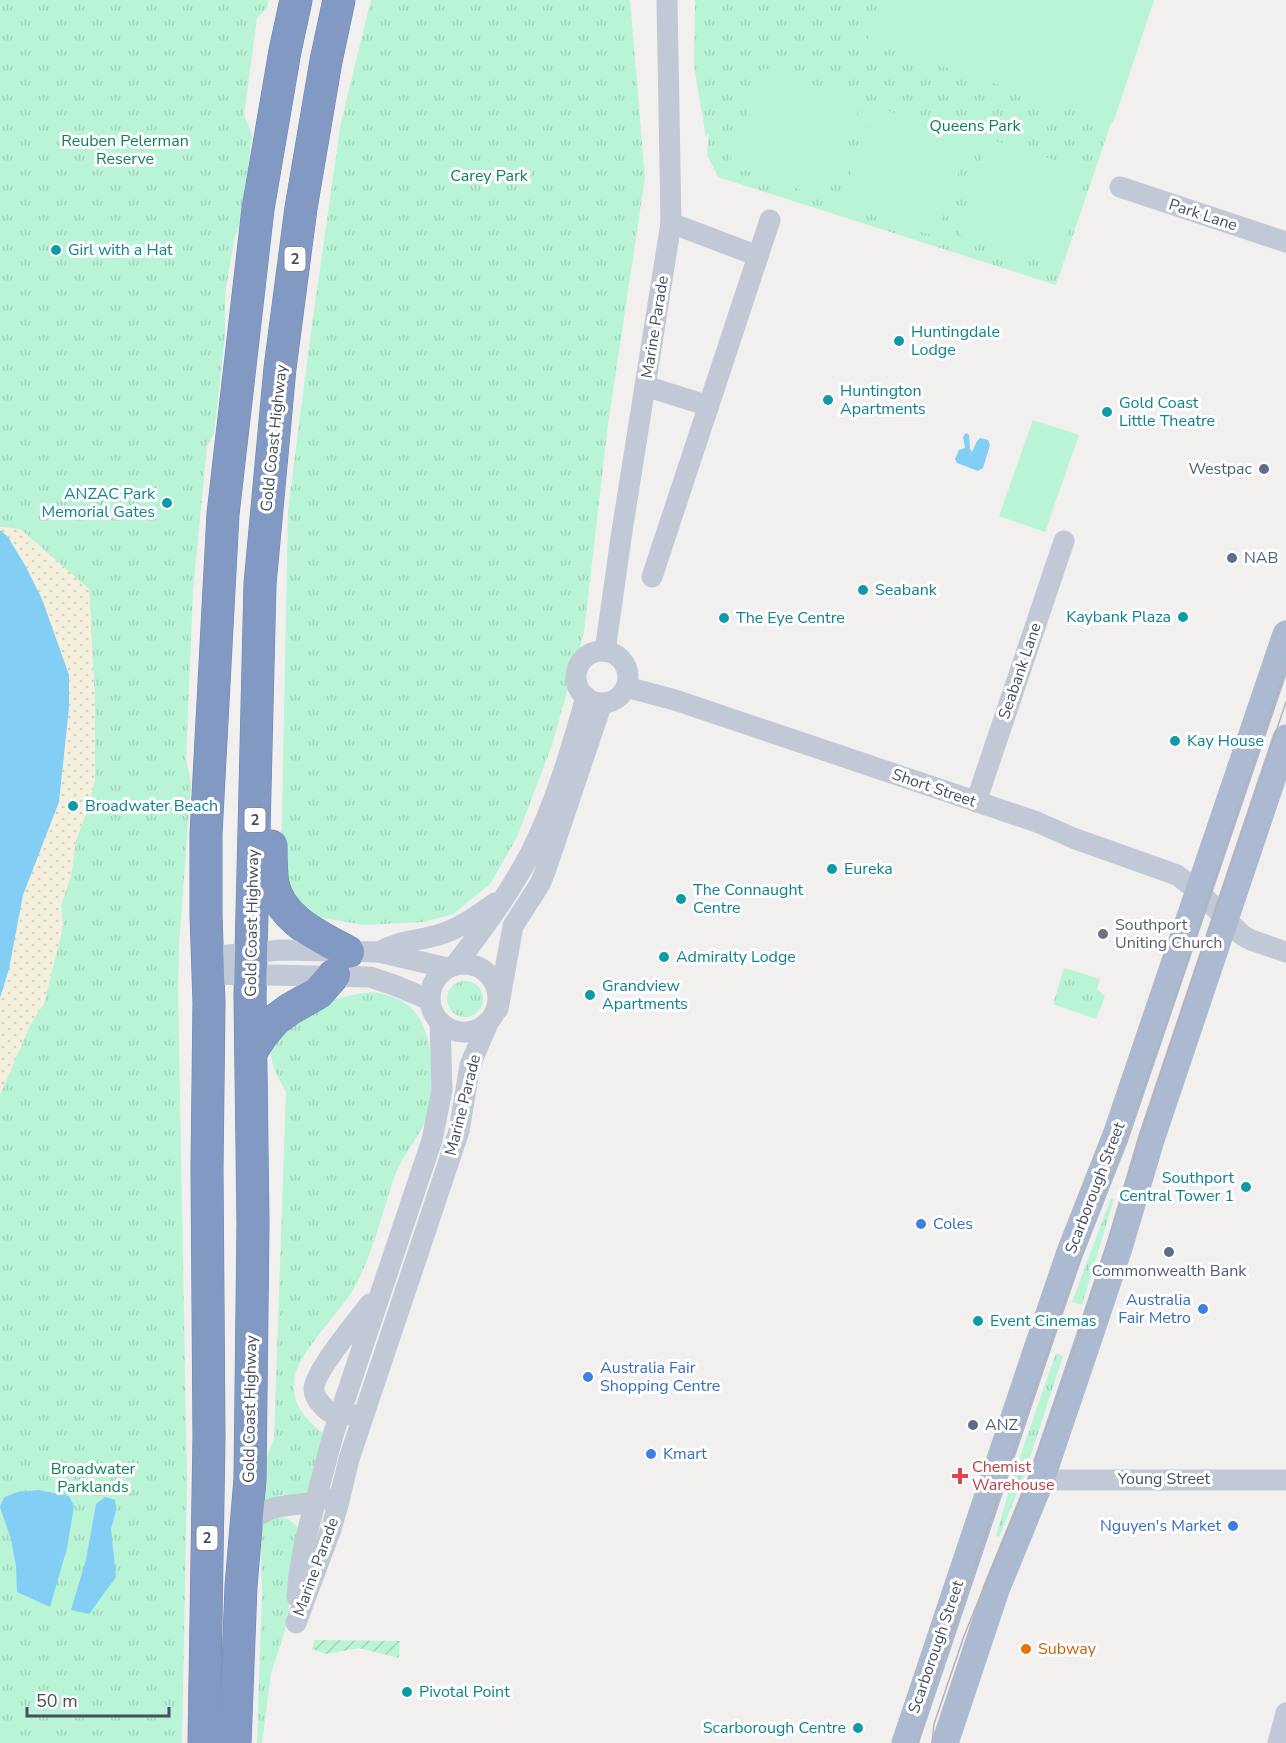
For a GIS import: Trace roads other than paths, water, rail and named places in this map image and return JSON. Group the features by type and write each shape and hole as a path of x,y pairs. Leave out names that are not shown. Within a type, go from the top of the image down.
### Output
{"highway":[{"name":"2","path":"204,1743 208,1497 206,834 223,514 258,209 296,0"},
{"name":"Gold Coast Highway","path":"235,1743 245,1525 250,1479 253,1223 251,964 260,584 280,368 301,207 339,0"},
{"path":"251,1052 275,1020 318,993 341,964 290,915 278,898 273,884 268,715 259,688"},
{"path":"208,1497 226,1496 250,1479"}],"main road":[{"name":"Scarborough Street","path":"904,1743 1070,1252 1116,1135 1286,633"},
{"path":"945,1743 996,1590 1041,1480 1116,1258 1157,1120 1286,738"}],"street":[{"name":"Marine Parade","path":"605,651 671,223 667,0"},
{"name":"Park Lane","path":"1120,187 1286,242"},
{"path":"652,577 770,220"},
{"path":"671,223 758,256"},
{"path":"645,386 709,406"},
{"name":"Seabank Lane","path":"976,802 1064,541"},
{"path":"605,651 622,660 628,679 626,687 619,696 611,701 594,700 577,683 577,670 583,658 591,653 605,651"},
{"name":"Short Street","path":"626,687 675,700 1036,822 1073,838 1172,872 1187,881 1247,939 1286,952"},
{"path":"379,952 451,967 465,963 485,970 493,978 498,988 499,998 493,1016 480,1029 470,1032 449,1029 440,1022 431,1008 430,1000 434,982 451,967 484,929 530,854 544,824 572,745 594,700"},
{"name":"Marine Parade","path":"440,1022 442,1081 439,1111 432,1140 339,1417 299,1575 296,1623 331,1529 347,1465 459,1131 470,1065 493,1016 513,926 540,884 546,869 594,700"},
{"path":"208,965 341,964 379,952 393,944 440,935 474,919 506,895"},
{"path":"341,964 430,1000"},
{"path":"366,1411 339,1417 326,1410 317,1400 314,1389 315,1381 383,1286"},
{"path":"245,1525 262,1512 275,1507 316,1502 331,1494 339,1484 347,1465"},
{"name":"Young Street","path":"1041,1480 1286,1480"},
{"path":"1278,1743 1286,1713"}],"water":[{"path":"966,433 969,435 972,452 980,438 988,440 990,445 983,468 978,471 957,463 955,459 959,450 965,448 963,437"},
{"path":"0,530 8,537 42,599 69,675 69,707 59,802 23,895 9,969 0,998"},
{"path":"38,1490 69,1496 74,1506 67,1548 50,1607 17,1592 16,1566 11,1539 0,1507 4,1497 18,1492"},
{"path":"105,1497 115,1500 116,1511 111,1529 116,1577 89,1614 71,1610 86,1560 96,1504"}],"tram line":[{"path":"918,1743 929,1700 1070,1286 1131,1125 1286,668"},
{"path":"932,1743 934,1724 964,1636 1029,1478 1076,1343 1156,1087 1286,702"}],"place":[{"name":"Girl with a Hat","path":"56,250"},
{"name":"Huntingdale Lodge","path":"899,341"},
{"name":"Huntington Apartments","path":"828,400"},
{"name":"Gold Coast Little Theatre","path":"1107,412"},
{"name":"Westpac","path":"1264,469"},
{"name":"ANZAC Park Memorial Gates","path":"167,503"},
{"name":"NAB","path":"1232,558"},
{"name":"Seabank","path":"863,590"},
{"name":"Kaybank Plaza","path":"1183,617"},
{"name":"The Eye Centre","path":"724,618"},
{"name":"Kay House","path":"1175,741"},
{"name":"Broadwater Beach","path":"73,806"},
{"name":"Eureka","path":"832,869"},
{"name":"The Connaught Centre","path":"681,899"},
{"name":"Southport Uniting Church","path":"1103,934"},
{"name":"Admiralty Lodge","path":"664,957"},
{"name":"Grandview Apartments","path":"590,995"},
{"name":"Southport Central Tower 1","path":"1246,1187"},
{"name":"Coles","path":"921,1224"},
{"name":"Commonwealth Bank","path":"1169,1252"},
{"name":"Australia Fair Metro","path":"1203,1309"},
{"name":"Event Cinemas","path":"978,1321"},
{"name":"Australia Fair Shopping Centre","path":"588,1377"},
{"name":"ANZ","path":"973,1425"},
{"name":"Kmart","path":"651,1454"},
{"name":"Chemist Warehouse","path":"960,1476"},
{"name":"Nguyen's Market","path":"1233,1526"},
{"name":"Subway","path":"1026,1649"},
{"name":"Pivotal Point","path":"407,1692"},
{"name":"Scarborough Centre","path":"858,1728"}],"park label":[{"name":"Queens Park","path":"975,126"},
{"name":"Reuben Pelerman Reserve","path":"125,150"},
{"name":"Carey Park","path":"489,176"},
{"name":"Broadwater Parklands","path":"93,1478"}]}
